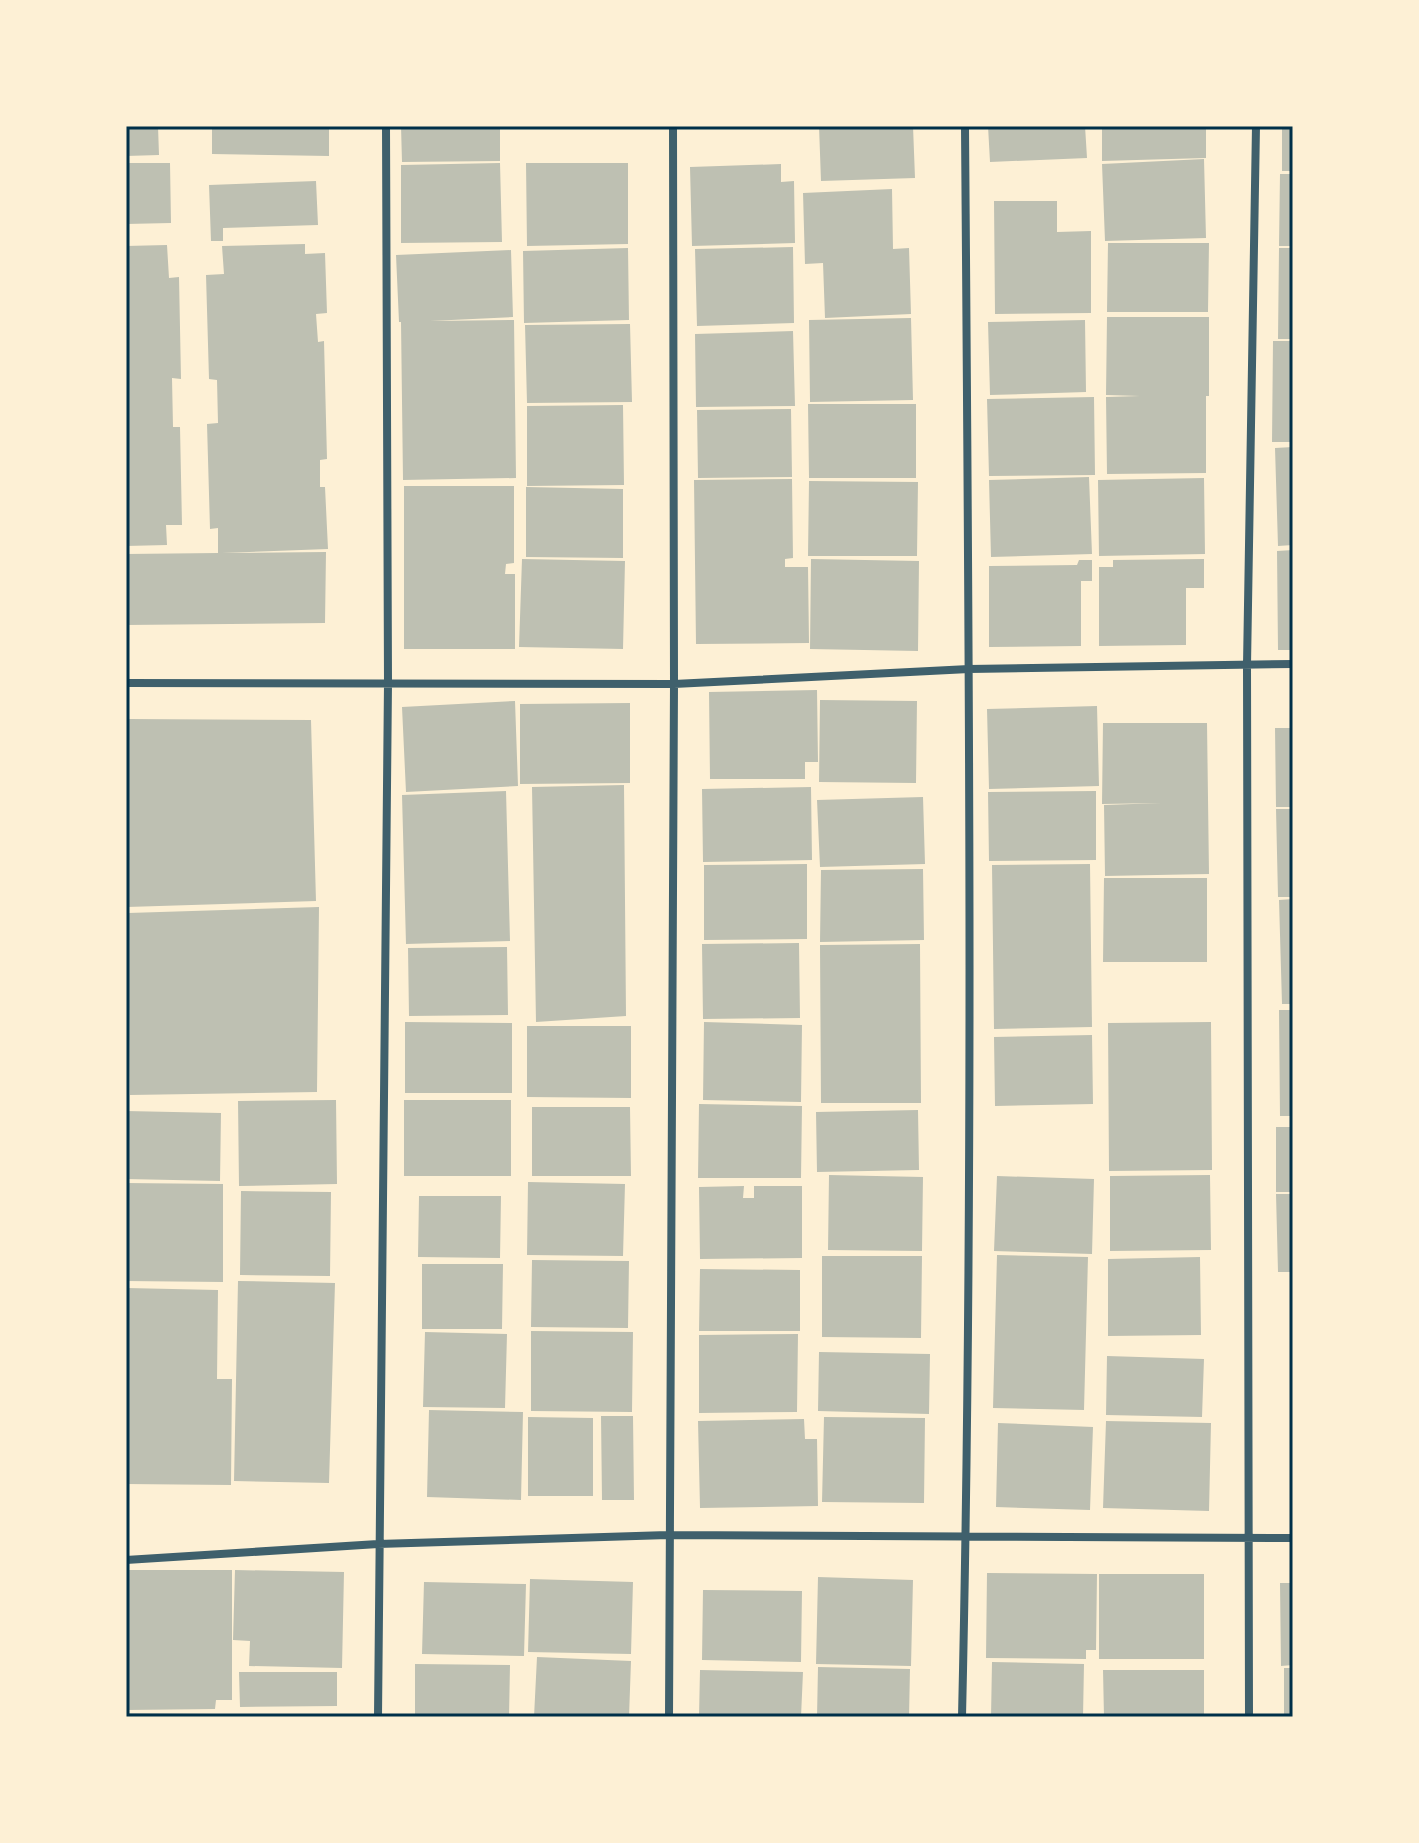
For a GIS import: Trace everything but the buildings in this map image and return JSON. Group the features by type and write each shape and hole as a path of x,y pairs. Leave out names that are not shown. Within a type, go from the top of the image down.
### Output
{"street":[{"path":"378,1717 388,683 386,126"},
{"path":"669,1717 674,684 673,126"},
{"path":"962,1717 966,1538 969,669 965,126"},
{"path":"1249,1717 1247,665 1256,126"},
{"path":"126,683 674,684 969,669 1293,664"},
{"path":"126,1560 378,1544 668,1535 1293,1538"}]}
